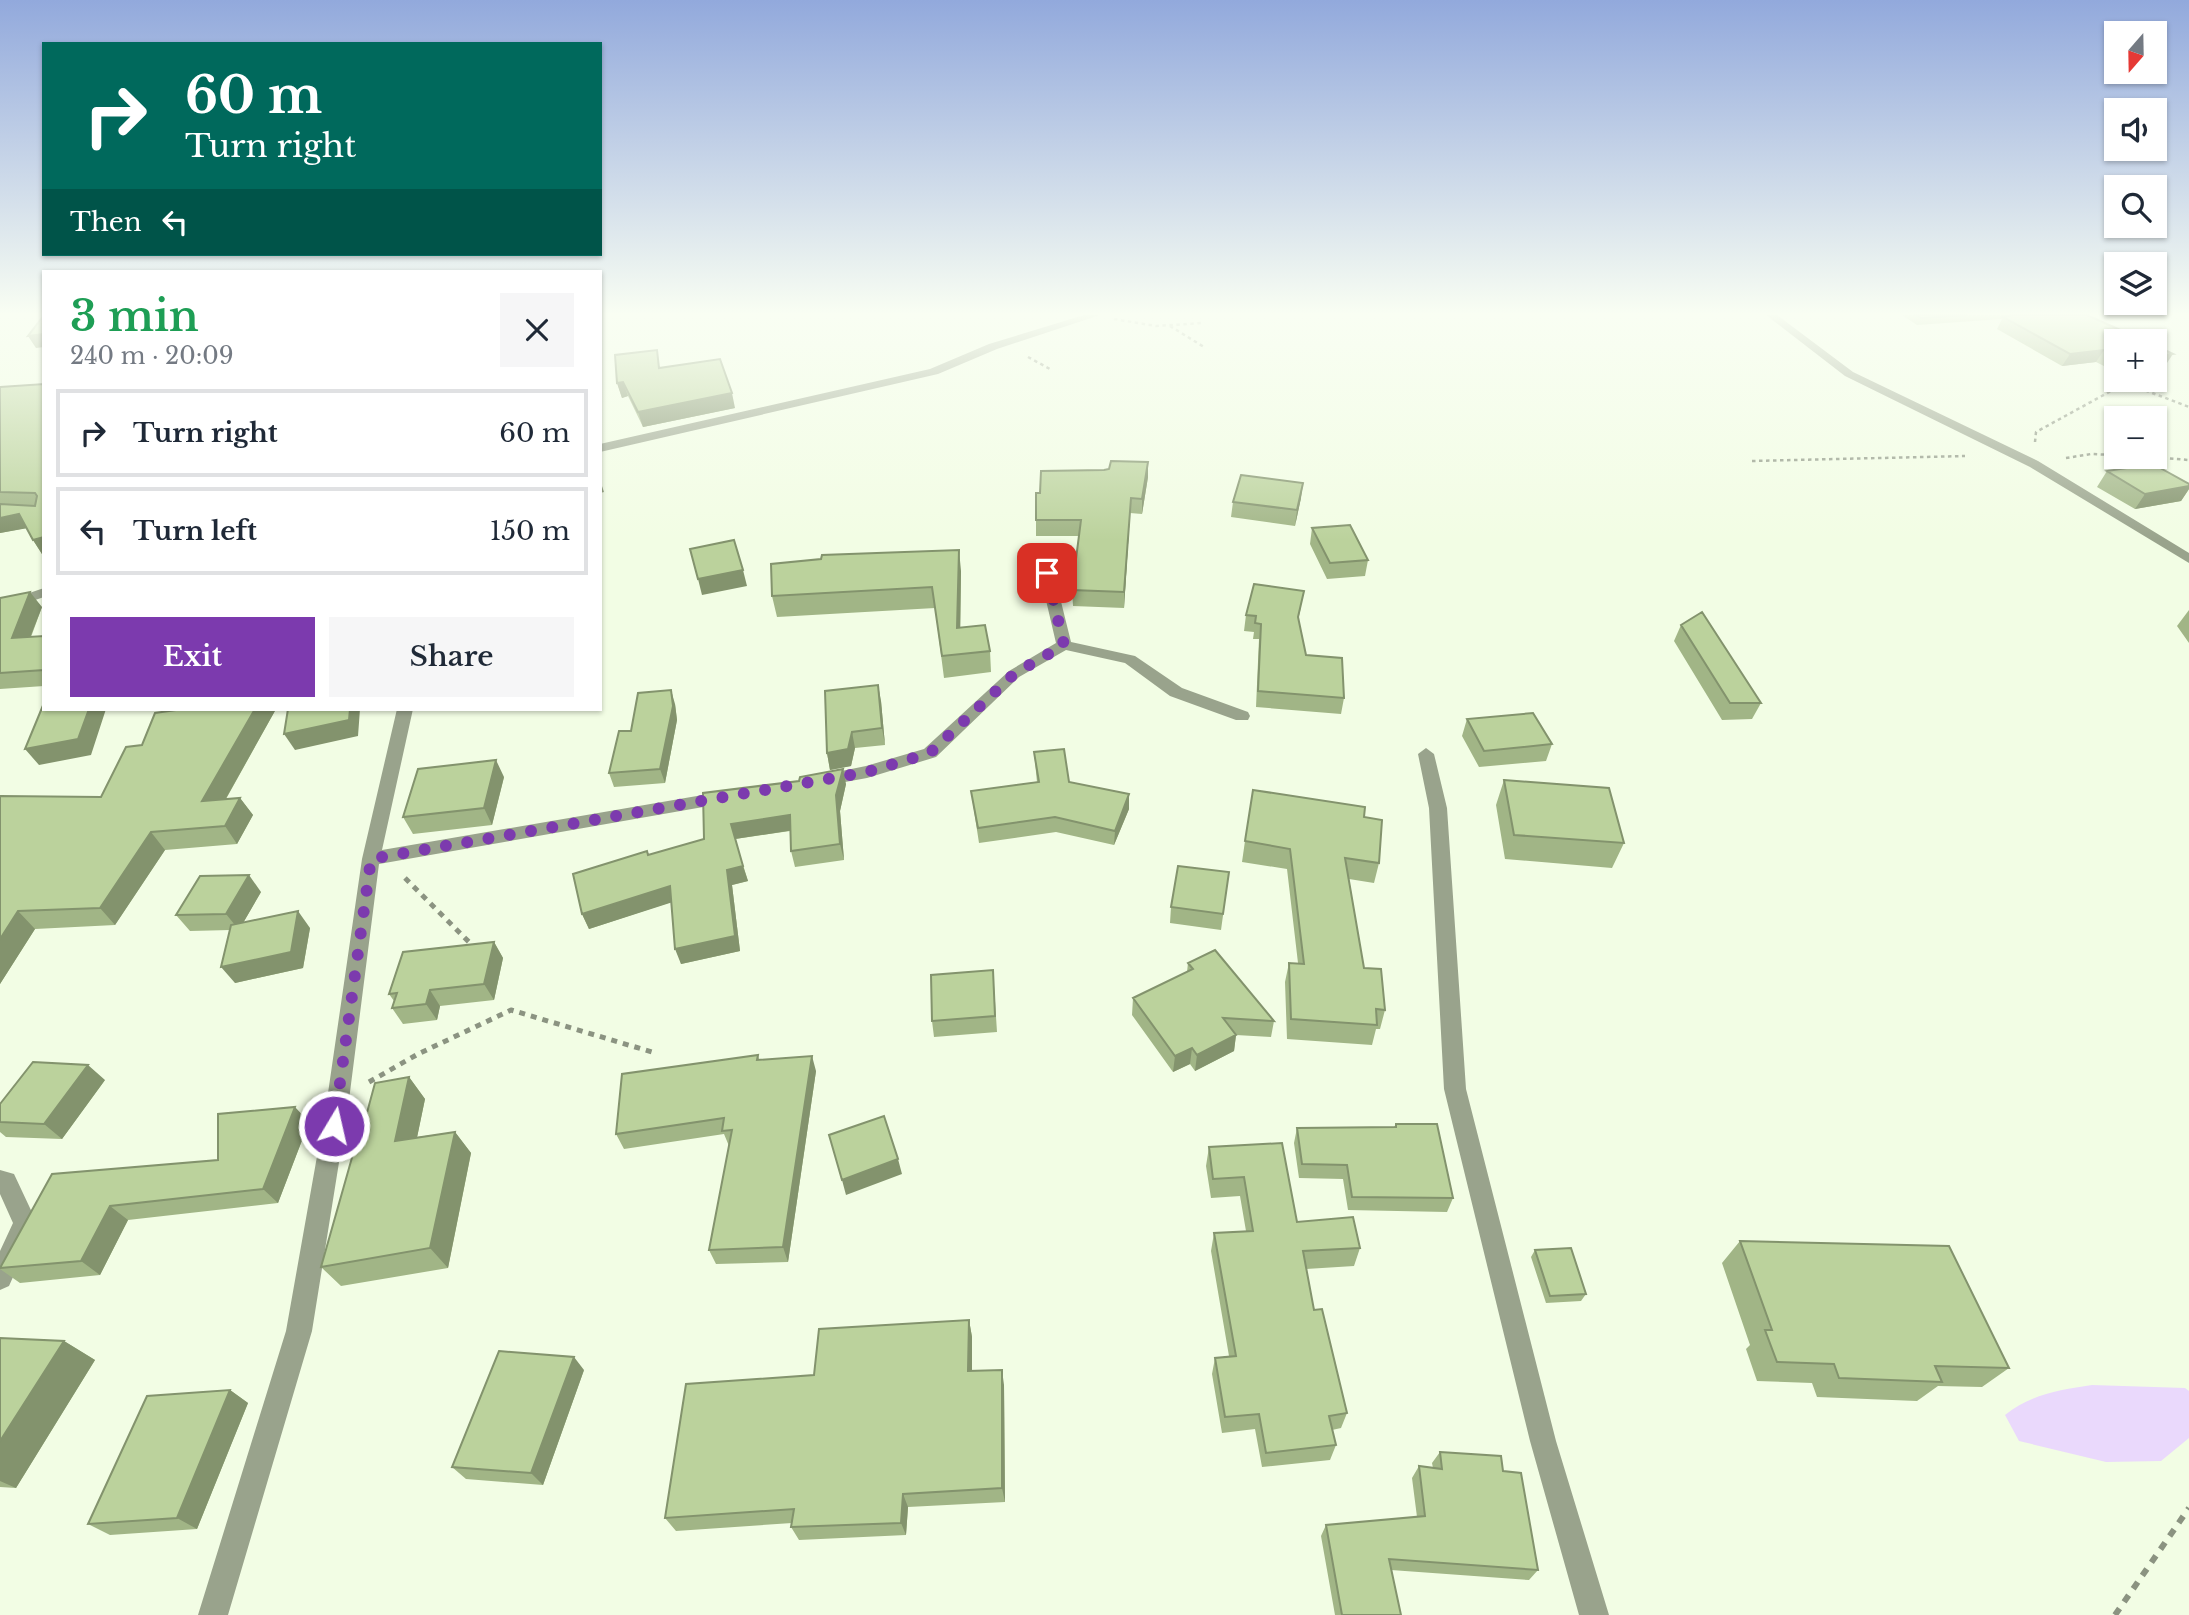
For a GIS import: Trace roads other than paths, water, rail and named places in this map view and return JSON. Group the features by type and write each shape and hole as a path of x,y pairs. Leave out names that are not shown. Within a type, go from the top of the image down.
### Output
{"street":[{"path":"602,448 853,390"},
{"path":"1883,390 2034,464 2189,559"},
{"path":"1041,549 1064,645"},
{"path":"0,608 42,593"},
{"path":"812,782 867,772 930,753 1014,674 1064,645 1130,659 1175,692 1242,716"},
{"path":"213,1615 299,1331 338,1100 371,859 405,711"},
{"path":"1426,754 1438,808 1455,1089 1543,1441 1594,1615"},
{"path":"371,859 743,794"},
{"path":"0,1181 6,1182 25,1223 0,1278"}]}
